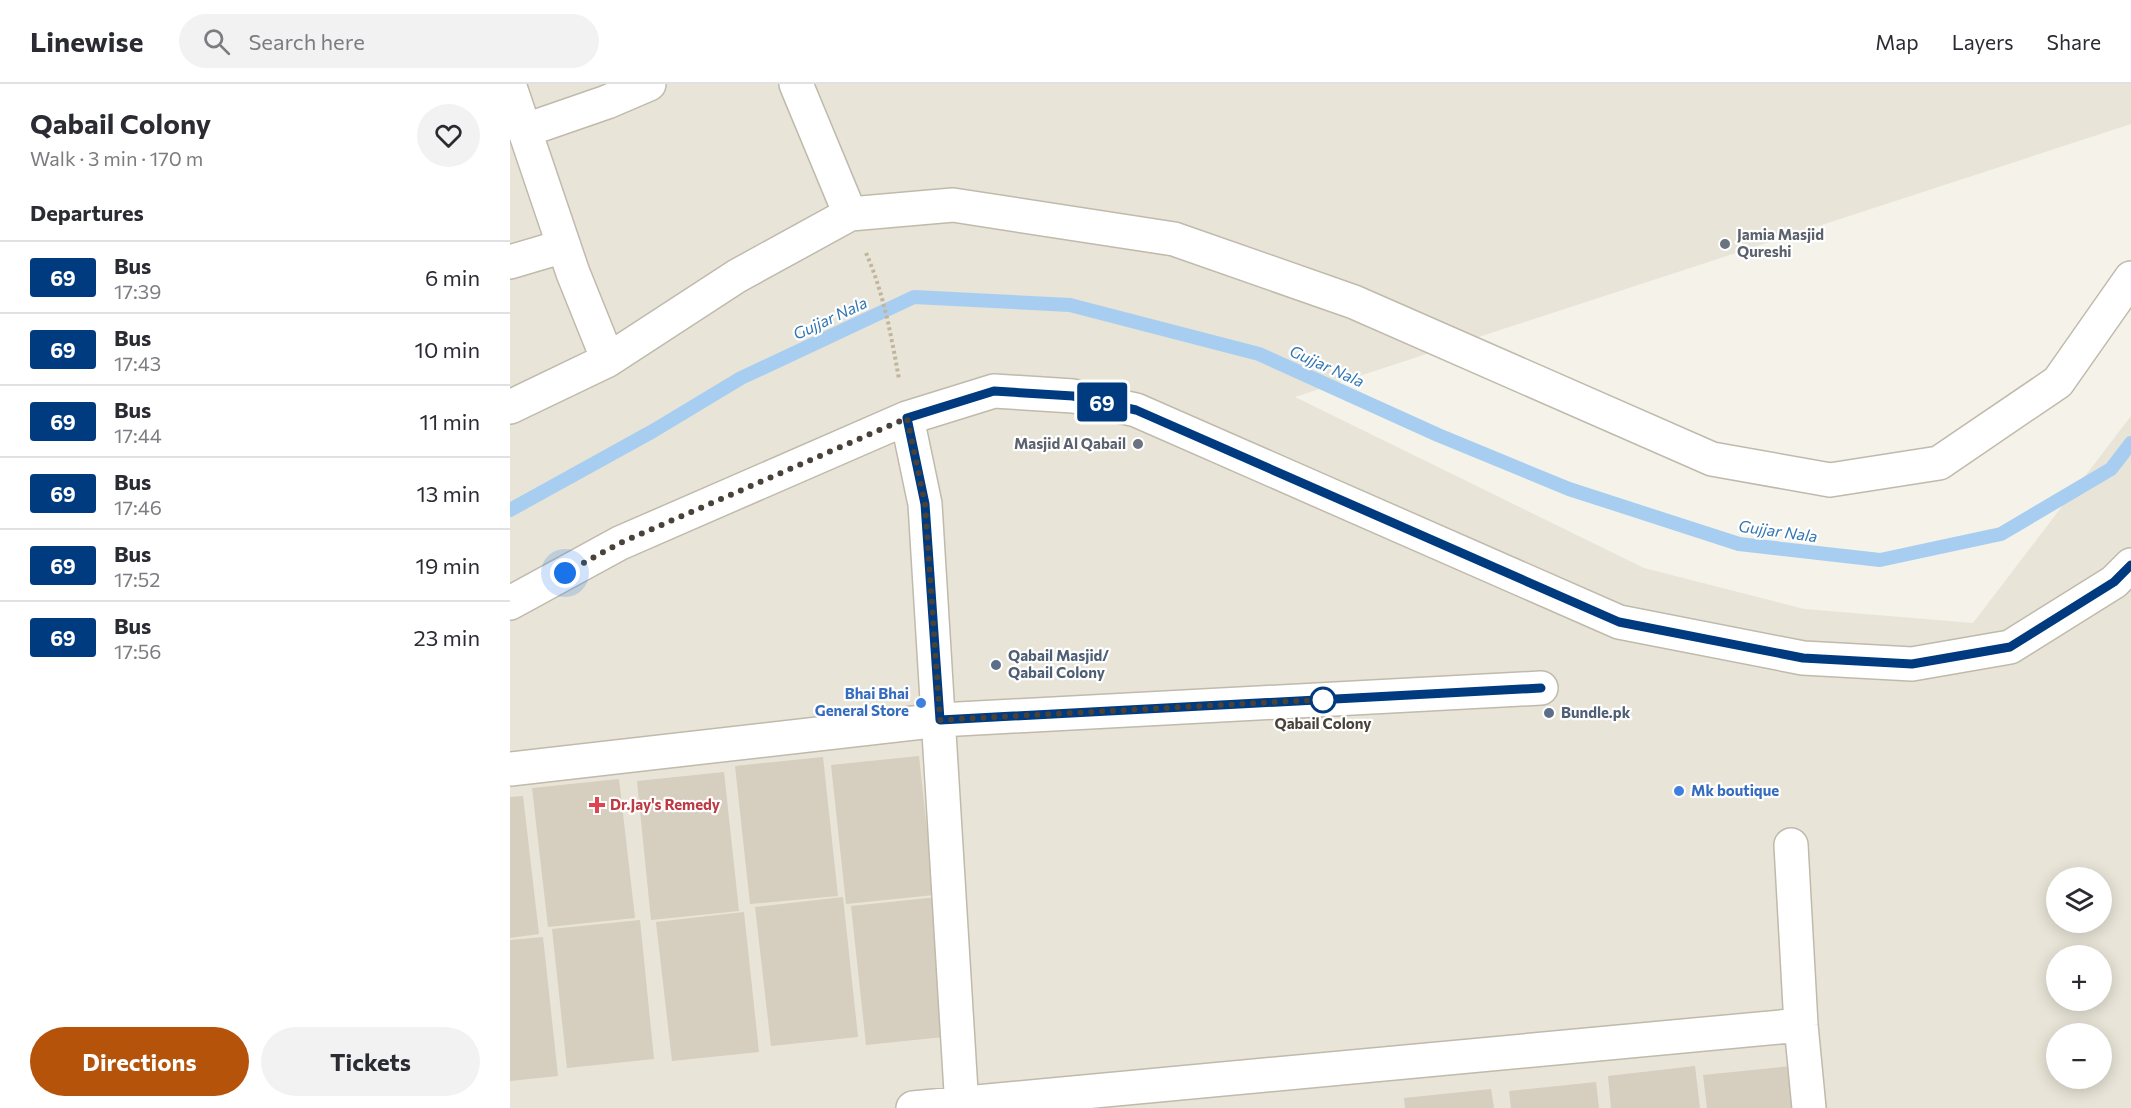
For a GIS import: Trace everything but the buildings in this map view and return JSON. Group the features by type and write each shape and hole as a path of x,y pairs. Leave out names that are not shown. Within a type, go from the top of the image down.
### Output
{"street":[{"path":"526,130 607,102 649,84"},
{"path":"796,84 850,214"},
{"path":"510,87 564,246 609,360"},
{"path":"510,407 609,360 737,276 850,214 953,205 1174,239 1354,302 1712,459 1830,480 1939,463 2058,382 2131,278"},
{"path":"510,262 564,246"},
{"path":"510,603 620,543 907,418 994,391 1073,396 1136,410 1619,622 1803,658 1912,664 2010,647 2114,582 2131,565"},
{"path":"907,418 925,504 962,1106"},
{"path":"510,769 940,720 1541,688"},
{"path":"1791,845 1801,1025 1809,1108"},
{"path":"913,1108 962,1106 1801,1025"}],"path":[{"path":"878,281 886,309 907,418"}],"shaded area":[{"path":"510,84 2131,84 2131,124 1295,397 1644,568 1804,609 1973,623 2131,416 2131,1108 510,1108"}],"waterway":[{"name":"Gujjar Nala","path":"510,510 653,431 741,378 914,297 1070,305 1259,354 1438,435 1569,489 1739,544 1880,560 2001,534 2111,469 2131,443"}],"bus line":[{"name":"69","path":"1541,688 940,720 925,504 907,418 994,391 1073,396 1136,410 1619,622 1803,658 1912,664 2010,647 2114,582 2131,565"}],"place":[{"name":"Jamia Masjid Qureshi","path":"1725,244"},
{"name":"Masjid Al Qabail","path":"1138,444"},
{"name":"Qabail Masjid/ Qabail Colony","path":"996,665"},
{"name":"Qabail Colony","path":"1323,700"},
{"name":"Bhai Bhai General Store","path":"921,703"},
{"name":"Bundle.pk","path":"1549,713"},
{"name":"Mk boutique","path":"1679,791"},
{"name":"Dr.Jay's Remedy","path":"597,805"}],"route":[{"path":"565,573 620,543 907,418 925,504 940,720 1333,699 1323,700"}]}
